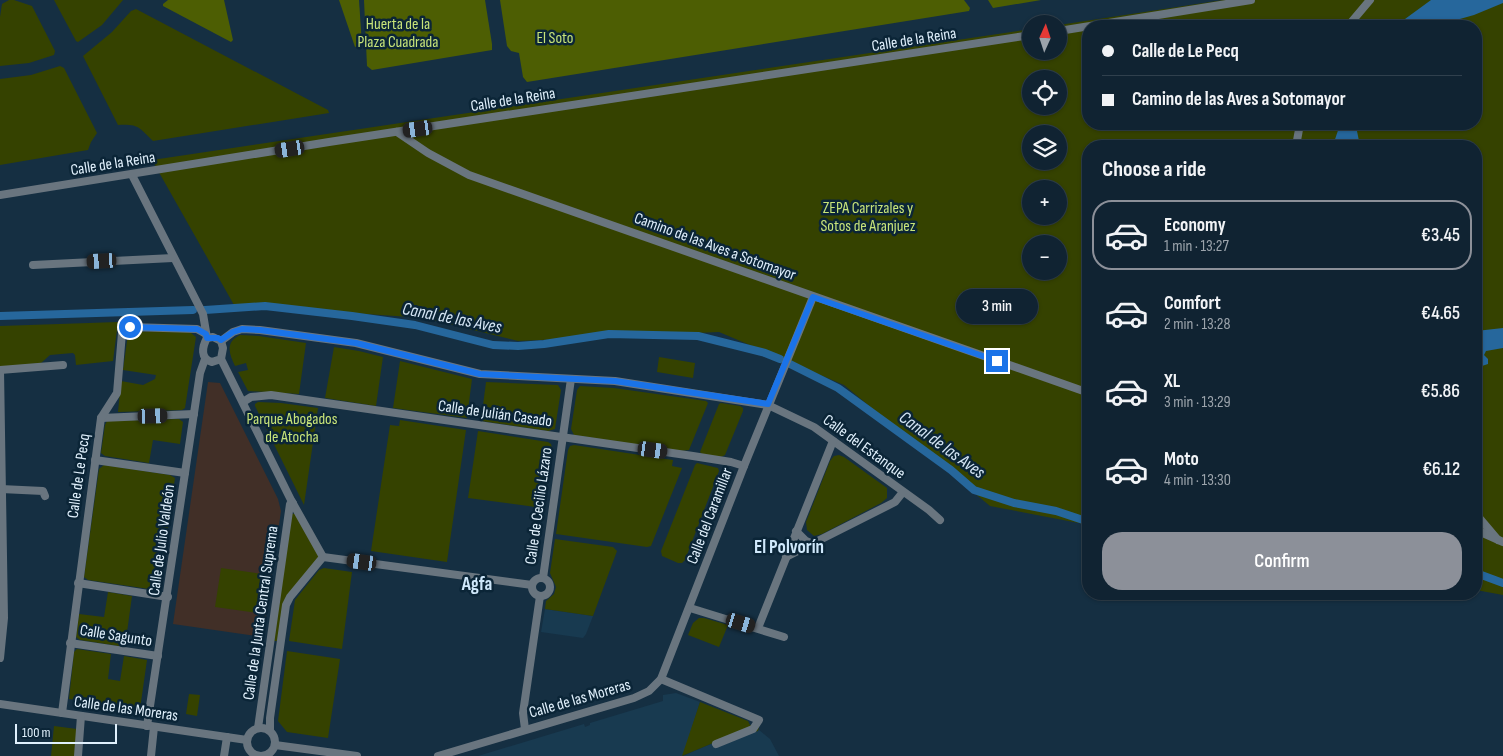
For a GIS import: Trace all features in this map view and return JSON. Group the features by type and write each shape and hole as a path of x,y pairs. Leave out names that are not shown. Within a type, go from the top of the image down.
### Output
{"street":[{"path":"1127,20 1251,0"},
{"path":"1353,20 1370,0"},
{"path":"1068,30 1082,27"},
{"name":"Calle de la Reina","path":"0,195 1022,36"},
{"name":"Camino de las Aves a Sotomayor","path":"397,132 428,153 469,175 1082,391"},
{"path":"132,175 203,314 207,336 203,354 205,359 212,362 221,359 223,348 221,340 207,336"},
{"path":"32,265 173,258"},
{"name":"Calle del Caramillar","path":"661,679 768,404 813,297"},
{"name":"Calle de Le Pecq","path":"62,713 101,418 116,393 122,333 130,327 197,329 207,336"},
{"name":"Calle del Estanque","path":"221,340 233,332 242,329 260,330 356,343 480,374 615,381 768,404 814,426 940,520"},
{"name":"Calle de Julio Valdeón","path":"151,756 151,726 158,656 200,373 205,359"},
{"name":"Calle de la Junta Central Suprema","path":"221,359 323,557 290,597 286,605 270,718 270,730"},
{"path":"0,658 3,638 0,370 63,365"},
{"name":"Calle de Cecilio Lázaro","path":"543,578 571,379"},
{"name":"Calle de Julián Casado","path":"242,402 251,397 271,395 692,456 744,466"},
{"path":"101,418 194,414"},
{"path":"758,628 833,441"},
{"path":"95,460 185,473"},
{"path":"2,489 43,491 45,496"},
{"path":"786,557 895,502 903,492"},
{"name":"Calle de la Junta Central Suprema","path":"258,728 290,504 293,502"},
{"path":"1482,521 1500,541"},
{"path":"796,531 812,544"},
{"path":"1482,533 1500,541"},
{"path":"323,557 532,585"},
{"path":"532,585 536,580 543,578 548,582 550,588 546,594 540,596"},
{"path":"78,584 168,597"},
{"path":"532,585 534,592 540,596"},
{"path":"526,729 523,713 540,596"},
{"path":"690,608 784,637"},
{"name":"Calle Sagunto","path":"70,643 158,656"},
{"path":"661,679 759,720 753,729 716,744"},
{"name":"Calle de las Moreras","path":"438,756 634,698 649,690 661,679"},
{"name":"Calle de las Moreras","path":"0,704 247,740"},
{"path":"78,756 81,716"},
{"path":"258,728 270,730 275,737 273,750 267,755 253,754 249,749 247,740 251,732 258,728"},
{"path":"224,756 227,737"},
{"path":"275,745 317,753 352,756"}],"shaded area":[{"path":"208,382 220,383 278,499 281,511 263,637 173,624"},
{"path":"545,609 593,616 583,638 541,632"},
{"path":"676,693 700,702 683,756 478,756 584,724 585,727 590,725 590,723 663,701 663,695"},
{"path":"759,730 770,739 779,756 683,756 713,743"}],"green space":[{"path":"9,0 32,6 55,51 54,55 29,63 0,66 0,17 2,4"},
{"path":"54,0 123,0 102,25 78,42"},
{"path":"168,0 224,0 233,40 231,42 163,6"},
{"path":"339,0 359,0 362,45 355,47"},
{"name":"Huerta de la Plaza Cuadrada","path":"364,0 485,0 492,50 372,70 367,66"},
{"name":"El Soto","path":"500,0 964,0 970,8 969,11 527,82 523,77 519,53 511,51 507,46"},
{"path":"988,0 1041,0 993,8"},
{"name":"ZEPA Carrizales y Sotos de Aranjuez","path":"1223,0 1503,0 1503,595 1482,591 1482,140 1082,140 1082,524 990,506 844,385 719,332 518,341 424,318 234,305 152,160 1022,30 1022,60 1068,60 1068,24 1082,21 1082,130 1482,130 1482,20 1092,20"},
{"path":"136,9 328,110 329,113 153,141 135,126 118,125 83,56 112,32 131,11"},
{"path":"60,66 64,68 97,133 88,150 0,165 0,79 31,75"},
{"path":"118,322 113,361 76,365 73,353 50,355 41,363 0,367 0,326"},
{"path":"180,331 191,333 196,337 185,408 182,410 118,412 121,381 143,385 155,379 156,375 123,370 128,334 132,332"},
{"path":"240,335 306,343 299,394 248,391 238,372 248,370 246,363 235,366 230,353 232,341"},
{"path":"334,347 383,357 376,406 325,398"},
{"path":"659,357 695,363 693,378 657,372"},
{"path":"400,361 472,379 467,418 393,408"},
{"path":"486,382 558,385 561,390 555,429 548,431 481,421"},
{"path":"580,386 614,388 706,401 708,403 689,450 680,451 574,435 571,429 577,390"},
{"name":"Parque Abogados de Atocha","path":"258,402 318,408 304,505 255,406"},
{"path":"721,403 740,406 743,408 743,411 725,455 721,457 702,454 700,452"},
{"path":"179,419 183,422 180,444 153,440 149,463 105,456 101,453 107,421"},
{"path":"400,420 466,430 447,562 371,551 390,425 399,426"},
{"path":"478,431 551,444 543,508 468,498"},
{"path":"574,445 673,460 672,466 682,468 651,546 556,534 568,450 570,446"},
{"path":"839,455 887,488 887,498 822,534 814,536 807,530 806,522 830,461 834,456"},
{"path":"697,463 718,468 719,471 685,560 682,563 678,563 662,556 661,551"},
{"path":"104,465 170,475 175,478 159,587 156,590 88,580 84,577 99,469"},
{"path":"297,513 319,557 290,593 278,641 274,641 291,517 292,514"},
{"path":"555,539 613,547 617,551 593,616 545,609 546,601 554,594 556,587 550,573"},
{"path":"221,568 262,574 257,613 215,607"},
{"path":"324,568 352,572 342,649 289,641 295,600 319,570"},
{"path":"108,592 132,596 125,647 80,640 76,637 79,614 104,617"},
{"path":"699,618 728,625 719,647 688,635 693,623"},
{"path":"77,649 111,654 108,679 120,681 124,656 147,660 140,709 69,699 74,652"},
{"path":"287,651 340,659 328,738 287,732 278,721"},
{"path":"189,694 200,695 197,716 186,714"},
{"path":"700,702 748,721 750,725 759,727 758,731 713,743 682,756"},
{"path":"54,726 77,729 75,756 51,756"}],"water":[{"path":"1431,0 1503,0 1503,3 1456,20 1402,20"},
{"path":"1338,130 1357,130 1359,140 1335,140"},
{"path":"1503,328 1503,348 1486,351 1484,355 1488,359 1488,364 1482,366 1482,330"}],"waterway":[{"name":"Canal de las Aves","path":"205,310 265,306 352,316 415,325 493,345 544,344 609,334 698,336 765,353 780,359"},
{"name":"Canal de las Aves","path":"0,316 193,310"},
{"name":"Canal de las Aves","path":"790,364 838,388 951,470 974,490 1014,503 1056,511 1082,520"},
{"name":"Canal de las Aves","path":"1482,575 1503,583"}],"district":[{"name":"El Polvorín","path":"789,547"},
{"name":"Agfa","path":"477,584"}],"route":[{"path":"130,327 197,329 206,334 207,338 213,337 221,340 233,332 242,329 260,330 356,343 480,374 615,381 768,404 813,297 997,361"}]}
